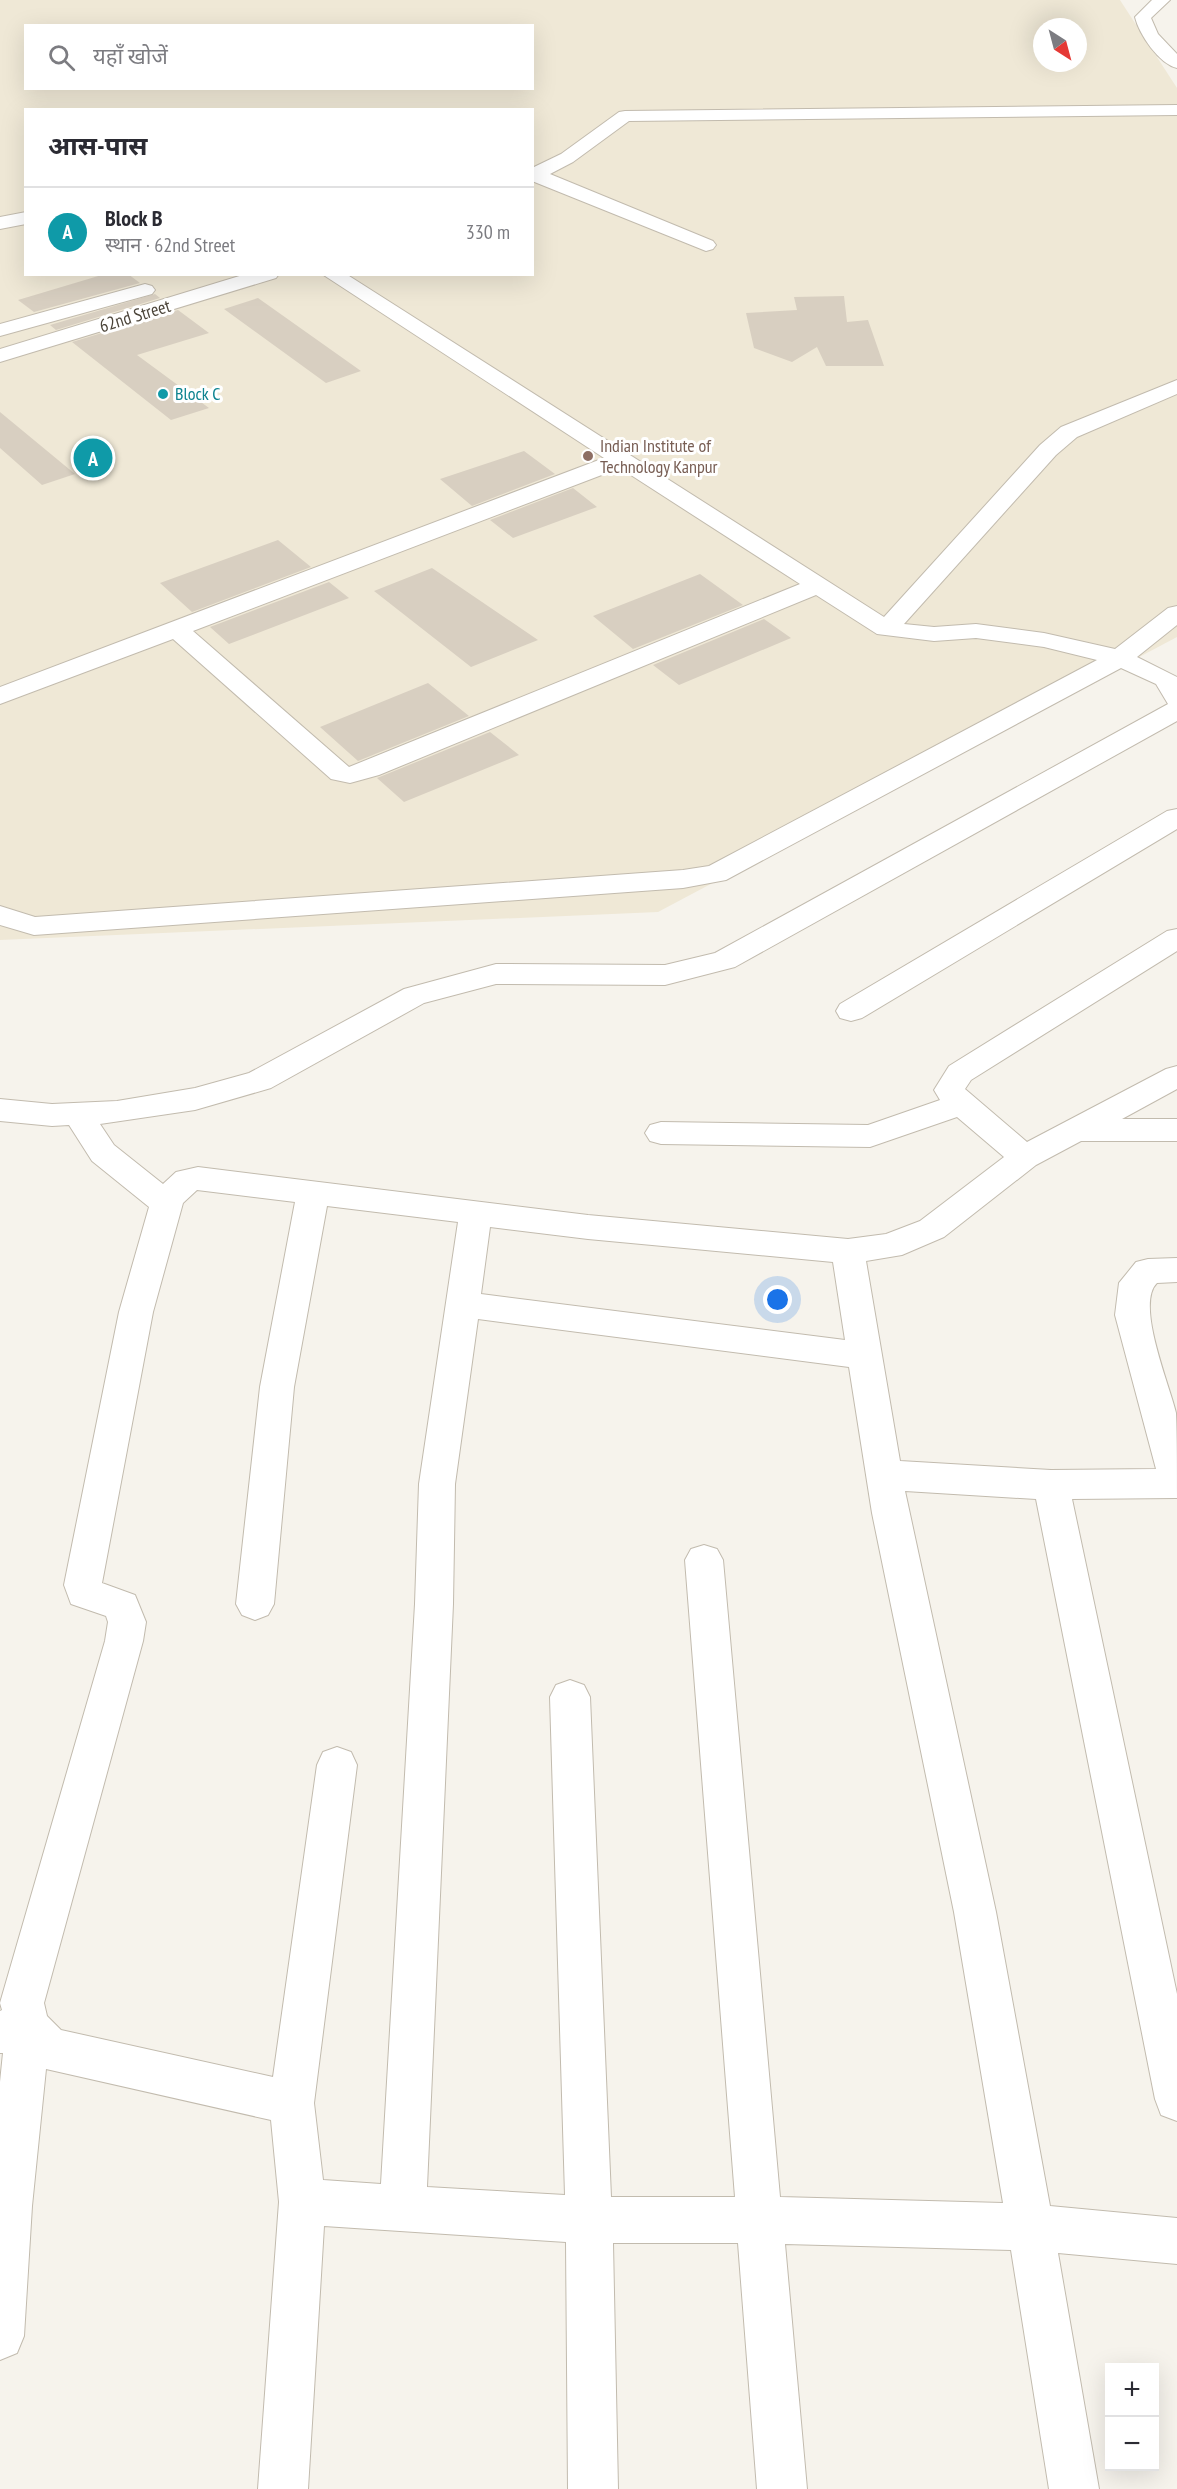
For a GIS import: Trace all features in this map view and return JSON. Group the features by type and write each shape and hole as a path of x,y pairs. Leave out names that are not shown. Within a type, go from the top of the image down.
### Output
{"street":[{"path":"1162,0 1143,17 1144,26 1153,41 1177,63"},
{"path":"535,176 567,158 625,116 1177,110"},
{"path":"535,176 706,245"},
{"path":"0,223 24,218"},
{"name":"62nd Street","path":"0,356 262,276"},
{"path":"335,276 886,629 934,634 976,631 1044,640 1120,658 1170,685"},
{"path":"0,330 168,284"},
{"path":"886,629 1048,450 1069,432 1177,386"},
{"path":"0,696 623,459"},
{"path":"176,629 340,773 350,775 392,760 819,585"},
{"path":"0,915 34,926 683,879 716,874 1120,658 1177,613"},
{"path":"0,1110 52,1115 117,1112 195,1099 260,1081 414,996 496,974 665,975 725,960 1177,710"},
{"path":"851,1011 1177,817"},
{"path":"1025,1157 961,1104 949,1090 960,1073 1177,938"},
{"path":"0,2336 9,2206 14,2029 124,1641 127,1622 122,1606 92,1598 84,1593 83,1585 136,1312 168,1198 187,1180 198,1178 588,1227 848,1251 890,1246 932,1229 1025,1157 1177,1076"},
{"path":"662,1133 870,1136 961,1104"},
{"path":"78,1114 103,1153 159,1198 168,1198"},
{"path":"1077,1130 1177,1130"},
{"path":"255,1604 277,1387 313,1193"},
{"path":"403,2207 434,1604 437,1484 476,1213"},
{"path":"848,1251 890,1513 975,1912 1031,2227 1074,2489"},
{"path":"884,1475 1051,1485 1177,1482 1132,1314 1136,1283 1148,1271 1177,1270"},
{"path":"462,1304 865,1356"},
{"path":"1051,1485 1177,2099"},
{"path":"704,1560 782,2489"},
{"path":"570,1697 589,2220 593,2489"},
{"path":"283,2489 302,2202 292,2103 337,1765"},
{"path":"14,2029 50,2049 292,2103"},
{"path":"302,2202 589,2220 761,2220 1031,2227 1177,2241"}],"shaded area":[{"name":"Indian Institute of Technology Kanpur","path":"0,0 1120,0 1177,88 1177,637 658,912 0,940"}],"building":[{"path":"98,276 131,276 140,283 34,312 18,300"},
{"path":"155,294 160,298 56,330 50,325"},
{"path":"844,296 847,322 868,320 884,366 826,366 817,347 792,362 754,348 746,313 797,310 794,297"},
{"path":"258,298 361,371 326,383 224,309"},
{"path":"178,310 209,333 137,355 209,408 171,420 72,342"},
{"path":"0,412 75,474 42,485 0,448"},
{"path":"524,451 555,474 472,506 440,479"},
{"path":"573,488 597,507 513,538 490,520"},
{"path":"278,540 311,567 192,612 160,583"},
{"path":"432,568 538,640 471,667 374,591"},
{"path":"700,574 743,605 633,649 593,616"},
{"path":"329,582 349,598 229,644 210,627"},
{"path":"764,619 791,638 679,685 653,665"},
{"path":"428,683 469,716 358,761 320,727"},
{"path":"490,732 519,755 404,802 377,778"}],"place":[{"name":"Block C","path":"163,394"},
{"name":"Indian Institute of Technology Kanpur","path":"588,456"},
{"name":"Block B","path":"93,458"}]}
